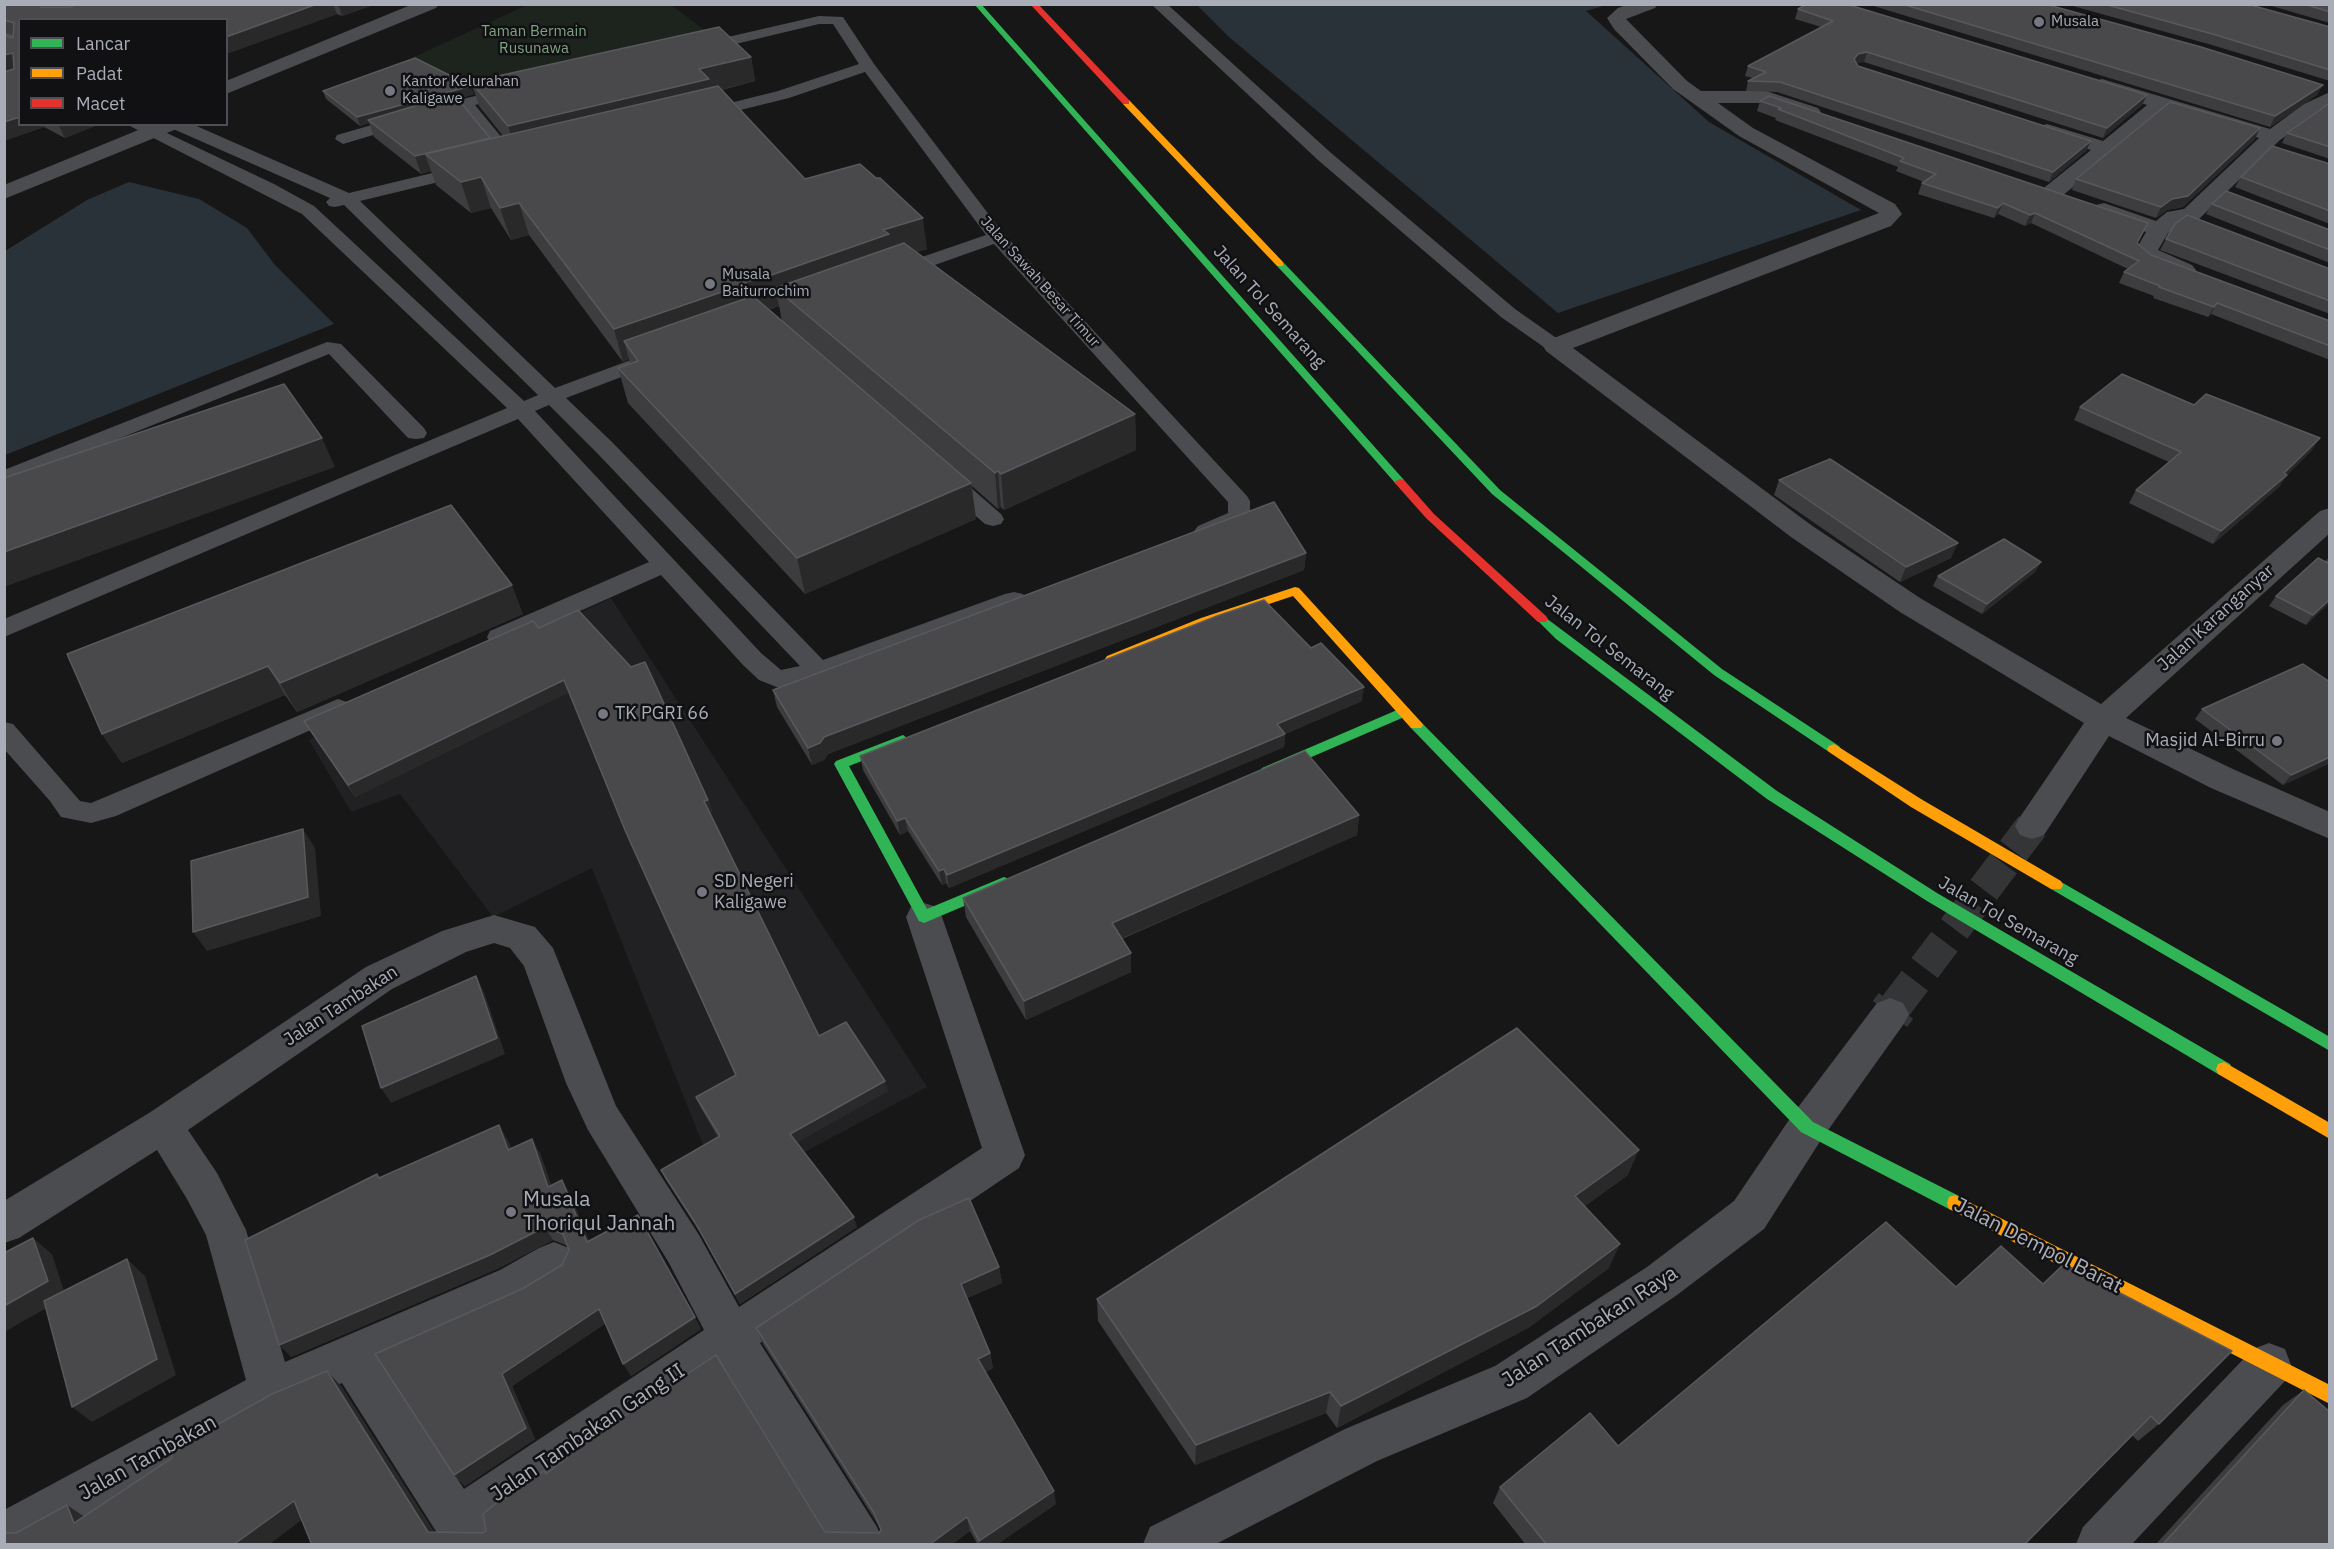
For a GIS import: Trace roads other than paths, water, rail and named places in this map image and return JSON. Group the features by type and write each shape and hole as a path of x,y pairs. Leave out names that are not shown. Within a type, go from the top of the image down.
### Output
{"main road":[{"name":"Jalan Tol Semarang","path":"977,4 1430,516 1560,636 1772,795 1932,897 2330,1132"},
{"name":"Jalan Tol Semarang","path":"1033,4 1496,492 1718,672 1916,803 2330,1045"},
{"name":"Jalan Dempol Barat","path":"1098,664 1204,621 1295,591 1404,712 1815,1117 2269,1365 2330,1395"},
{"path":"1252,777 1404,712"},
{"path":"919,734 841,764 924,916 1012,879"}],"street":[{"path":"228,87 430,4"},
{"path":"1555,346 1889,217 1891,213 1785,154 1680,85 1620,26 1616,18 1624,12 1649,4"},
{"path":"4,38 18,45"},
{"path":"2083,79 2161,103 2274,145"},
{"path":"1696,97 1766,97 1827,117"},
{"path":"2208,279 2145,253 2159,229 2175,217 2191,214 2227,194 2274,145 2324,99"},
{"path":"2053,192 2161,103"},
{"path":"2028,123 2105,148"},
{"path":"4,172 118,126"},
{"path":"4,193 142,129 160,126"},
{"path":"2030,185 2159,229"},
{"path":"2184,216 2213,227"},
{"path":"1555,346 1801,531 2098,727 2330,826"},
{"name":"Jalan Karanganyar","path":"2098,727 2330,517"},
{"path":"2032,826 2098,727"},
{"name":"Jalan Tambakan Gang II","path":"471,1543 469,1525 476,1510 489,1498 1005,1155 924,916"},
{"name":"Jalan Tambakan","path":"4,1224 163,1125 379,978 455,941 494,929 522,937 540,959 586,1083 602,1118 684,1249 731,1337"},
{"name":"Jalan Tambakan Raya","path":"1180,1542 1361,1445 1511,1383 1662,1281 1749,1215 1815,1117 1890,1014"},
{"path":"163,1125 207,1195 225,1230 236,1259 271,1391"},
{"name":"Jalan Tambakan","path":"4,1536 271,1391 514,1285 554,1262"},
{"path":"731,1337 860,1545"},
{"path":"351,1356 471,1543"},
{"path":"2100,1545 2269,1365"}],"lane":[{"path":"1158,4 1324,156 1508,313 1555,346"},
{"name":"Jalan Sawah Besar Timur","path":"682,52 819,20 838,20 868,66 997,237 1239,501 1239,516 1179,541"},
{"path":"686,125 752,115 767,108 783,95 868,66"},
{"path":"343,139 465,103 522,90"},
{"path":"308,210 516,158 465,103"},
{"path":"182,126 348,199 605,448 819,671"},
{"path":"142,129 268,188 308,210 521,409 752,659 768,674 779,680 819,671 1033,593"},
{"path":"376,192 476,183"},
{"path":"874,280 997,237"},
{"path":"4,478 327,348 334,348 416,433"},
{"path":"4,630 521,409 667,353"},
{"path":"570,462 605,448"},
{"path":"931,465 993,519"},
{"path":"479,646 666,564"},
{"path":"4,730 60,794 70,810 91,813 106,809 358,699"}],"tunnel":[{"path":"1895,1007 2032,826"},
{"path":"1890,1014 1896,1006"}],"place":[{"name":"Musala","path":"2039,22"},
{"name":"Kantor Kelurahan Kaligawe","path":"390,91"},
{"name":"Musala Baiturrochim","path":"710,284"},
{"name":"TK PGRI 66","path":"603,714"},
{"name":"Masjid Al-Birru","path":"2277,741"},
{"name":"SD Negeri Kaligawe","path":"702,892"},
{"name":"Musala Thoriqul Jannah","path":"511,1212"}],"park label":[{"name":"Taman Bermain Rusunawa","path":"534,40"}]}
